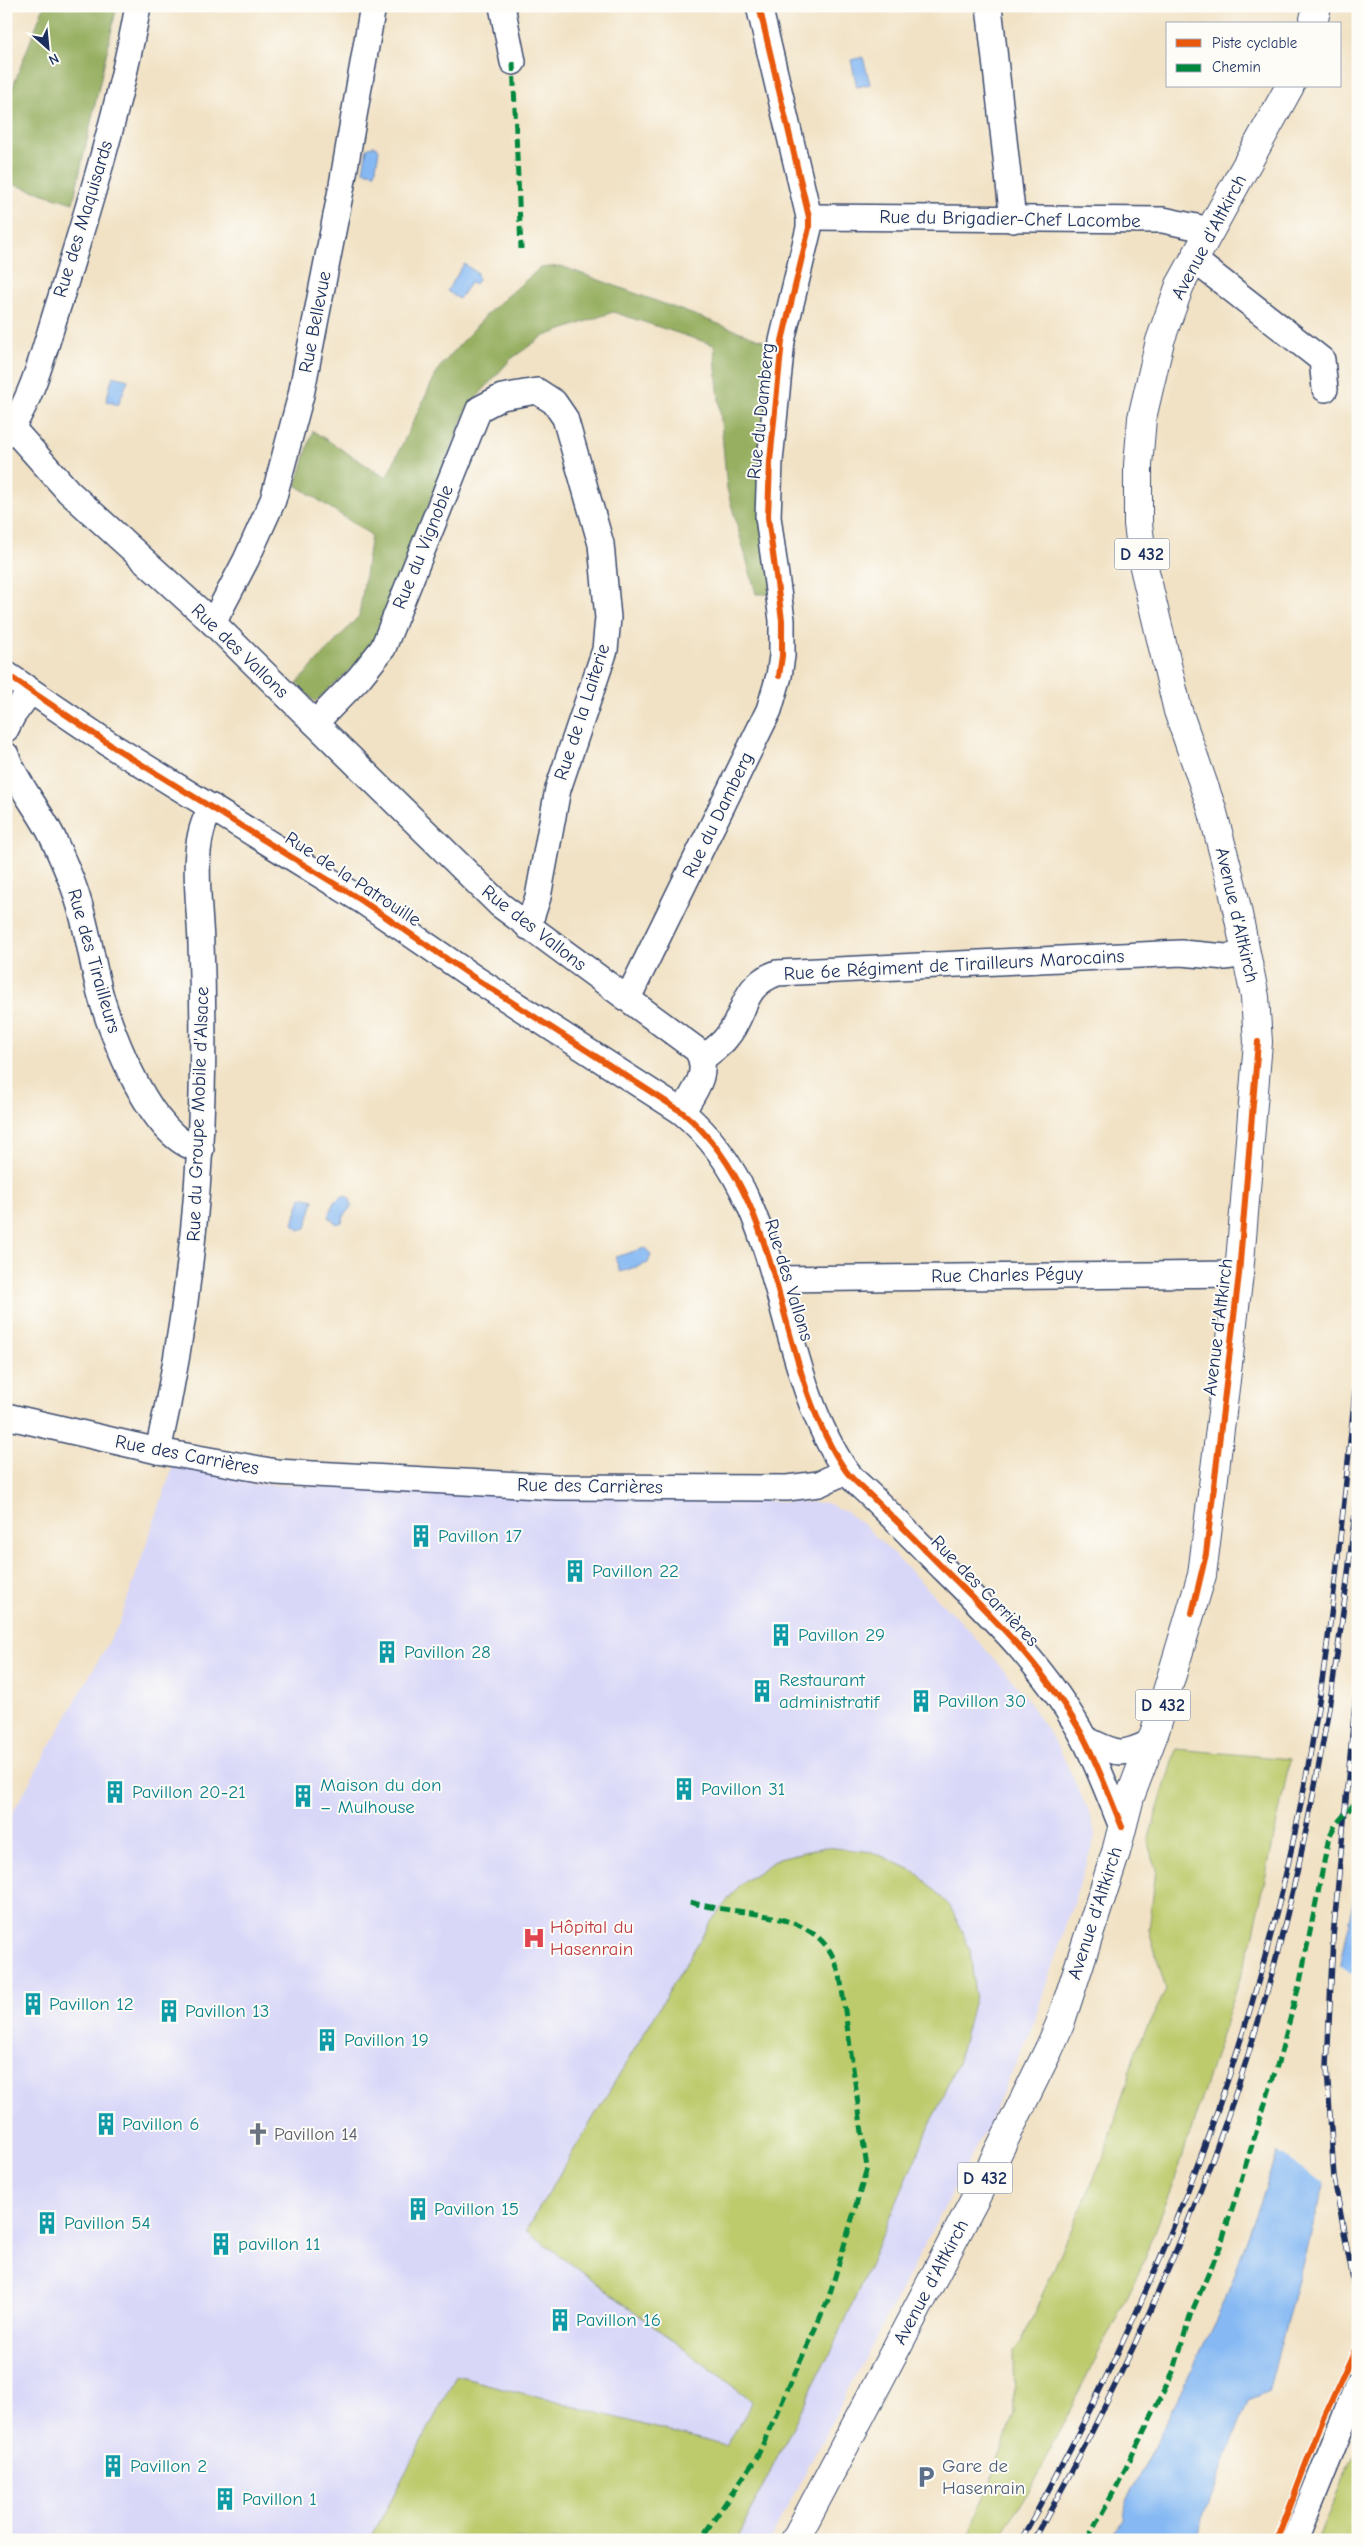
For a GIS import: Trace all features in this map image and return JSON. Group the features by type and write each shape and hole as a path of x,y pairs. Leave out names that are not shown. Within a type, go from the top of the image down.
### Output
{"main road":[{"path":"1313,22 1317,6"},
{"name":"Avenue d'Altkirch","path":"795,2540 974,2199 1049,2049 1063,2015 1130,1797 1151,1742 1192,1613 1204,1568 1239,1274 1258,1042 1255,997 1247,954 1212,809 1178,711 1143,563 1138,524 1138,464 1142,418 1150,377 1160,341 1180,285 1289,88"}],"street":[{"name":"Rue des Maquisards","path":"9,424 33,383 96,185 131,45 138,6"},
{"name":"Rue Bellevue","path":"213,623 246,560 273,500 301,395 346,166 373,6"},
{"path":"502,6 513,62"},
{"name":"Rue du Damberg","path":"628,998 769,710 782,656 782,620 768,517 770,461 782,341 809,228 809,217 759,6"},
{"path":"989,6 1013,220"},
{"name":"Rue du Brigadier-Chef Lacombe","path":"809,217 1163,220 1210,230"},
{"path":"1193,260 1322,360 1325,389"},
{"name":"Rue du Vignoble","path":"315,723 359,678 382,648 479,409 502,396 537,391"},
{"name":"Rue de la Laiterie","path":"528,927 538,897 558,789 604,650 608,618 601,544 565,418 554,402 537,391"},
{"name":"Rue des Vallons","path":"9,424 69,492 213,623 500,905 697,1050 702,1059"},
{"name":"Rue de la Patrouille","path":"6,674 115,748 361,900 476,979 682,1112"},
{"path":"6,729 30,692"},
{"name":"Rue des Tirailleurs","path":"6,755 12,771 46,824 78,899 100,994 123,1057 144,1099 167,1129 191,1148 201,1149"},
{"name":"Rue du Groupe Mobile d'Alsace","path":"158,1451 182,1334 194,1244 201,1149 204,1009 198,850 203,820 212,807"},
{"name":"Rue 6e Régiment de Tirailleurs Marocains","path":"702,1059 727,1038 753,987 763,978 777,973 1181,953 1226,957 1247,954"},
{"path":"682,1112 704,1070 702,1059"},
{"name":"Rue des Vallons","path":"682,1112 702,1128 739,1179 758,1225 806,1385 821,1424 846,1471"},
{"name":"Rue Charles Péguy","path":"775,1279 1239,1274"},
{"name":"Rue des Carrières","path":"7,1418 158,1451 276,1472 557,1487 794,1487 819,1484 846,1471 1007,1633 1032,1661 1085,1739 1122,1827"},
{"name":"Rue des Carrières","path":"1085,1739 1116,1754 1133,1751 1151,1742"},
{"path":"1103,1780 1130,1797"},
{"path":"1295,2540 1357,2387"}],"shaded area":[{"name":"Hôpital du Hasenrain","path":"174,1463 242,1476 249,1484 826,1503 845,1511 865,1526 969,1630 1022,1692 1060,1750 1088,1810 1096,1834 1031,2030 988,2124 770,2540 6,2540 6,1824 119,1624"}],"green space":[{"path":"44,6 117,6 73,203 6,182 6,104"},
{"path":"561,266 773,344 772,594 756,594 727,489 714,345 613,312 542,337 511,359 467,408 370,651 315,702 297,683 359,616 371,535 296,485 313,431 386,478 439,368 489,312 540,268"},
{"path":"1176,1749 1290,1759 1253,1938 1175,2180 1139,2272 1038,2474 999,2540 968,2540 1014,2415 1013,2352 1021,2342 1105,2154 1136,2050 1166,1990 1149,1930 1156,1869 1148,1841"},
{"path":"825,1847 873,1852 916,1872 950,1906 970,1949 975,1996 958,2061 842,2328 736,2540 370,2540 456,2376 726,2446 753,2401 526,2230 710,1923 739,1885 779,1858"},
{"path":"1358,2446 1358,2540 1317,2540"}],"water":[{"path":"863,57 870,84 857,87 851,60"},
{"path":"376,146 379,150 375,173 363,171 367,148"},
{"path":"464,264 477,273 478,280 475,284 470,283 459,299 447,291"},
{"path":"113,376 128,380 118,405 106,401"},
{"path":"343,1196 349,1197 352,1206 345,1214 342,1222 337,1224 328,1217 334,1202"},
{"path":"301,1197 314,1200 306,1228 299,1230 293,1224"},
{"path":"645,1248 651,1254 648,1263 620,1272 615,1257"},
{"path":"1358,1874 1358,2069 1307,2246 1268,2392 1248,2400 1195,2540 1106,2540 1124,2520 1126,2504 1224,2303 1272,2169 1341,1964"}],"pier":[{"path":"1338,1964 1358,1977 1358,2078 1325,2191 1324,2183 1275,2151"}],"railway":[{"path":"1021,2540 1111,2368 1151,2280 1187,2192 1220,2102 1250,2011 1275,1918 1297,1823 1318,1708 1334,1592 1358,1360"},
{"path":"1034,2540 1070,2475 1136,2342 1194,2206 1245,2066 1283,1932 1311,1805 1334,1677 1358,1483"},
{"path":"1358,1672 1333,1937 1327,2067 1334,2178 1358,2307"}],"marked path":[{"path":"513,62 521,249"},
{"path":"1087,2540 1117,2486 1174,2370 1190,2316 1220,2247 1280,2056 1300,1982 1329,1837 1336,1824 1358,1800"},
{"path":"690,1902 787,1921 804,1928 819,1938 831,1953 840,1975 867,2168 828,2300 757,2457 700,2540"}],"cycle path":[{"path":"759,6 809,217 809,228 782,341 770,461 768,517 782,620 782,656 779,676"},
{"path":"6,674 115,748 361,900 476,979 682,1112 717,1149 743,1190 762,1236 804,1381 822,1428 846,1471 985,1610 1040,1671 1085,1740 1122,1827"},
{"path":"1192,1613 1206,1554 1239,1274 1258,1042"},
{"path":"1277,2540 1319,2429 1358,2343"}],"place":[{"name":"Pavillon 17","path":"421,1536"},
{"name":"Pavillon 22","path":"575,1571"},
{"name":"Pavillon 29","path":"781,1635"},
{"name":"Pavillon 28","path":"387,1652"},
{"name":"Restaurant administratif","path":"762,1691"},
{"name":"Pavillon 30","path":"921,1701"},
{"name":"Pavillon 31","path":"684,1789"},
{"name":"Pavillon 20-21","path":"115,1792"},
{"name":"Maison du don – Mulhouse","path":"303,1796"},
{"name":"Hôpital du Hasenrain","path":"534,1938"},
{"name":"Pavillon 12","path":"33,2004"},
{"name":"Pavillon 13","path":"169,2011"},
{"name":"Pavillon 19","path":"327,2040"},
{"name":"Pavillon 6","path":"106,2124"},
{"name":"Pavillon 14","path":"258,2134"},
{"name":"Pavillon 15","path":"418,2209"},
{"name":"Pavillon 54","path":"47,2223"},
{"name":"pavillon 11","path":"221,2244"},
{"name":"Pavillon 16","path":"560,2320"},
{"name":"Pavillon 2","path":"113,2466"},
{"name":"Gare de Hasenrain","path":"926,2477"},
{"name":"Pavillon 1","path":"225,2499"}]}
